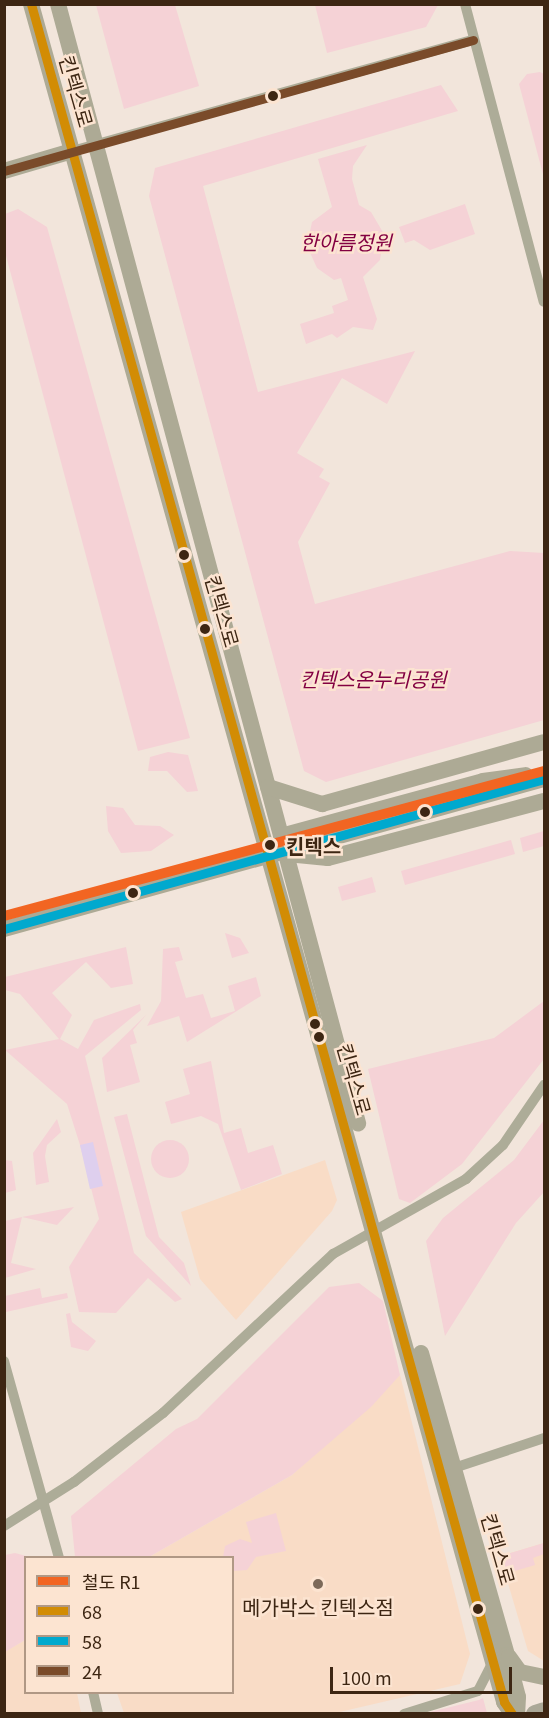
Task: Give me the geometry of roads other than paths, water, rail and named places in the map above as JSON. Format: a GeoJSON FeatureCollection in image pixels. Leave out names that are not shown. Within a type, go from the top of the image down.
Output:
{"type":"FeatureCollection","features":[{"type":"Feature","properties":{"kind":"main road","name":"킨텍스로"},"geometry":{"type":"LineString","coordinates":[[31,4],[278,856],[500,1658],[518,1697],[517,1713]]}},
{"type":"Feature","properties":{"kind":"main road","name":"킨텍스로"},"geometry":{"type":"LineString","coordinates":[[58,4],[281,836],[278,856]]}},
{"type":"Feature","properties":{"kind":"main road"},"geometry":{"type":"LineString","coordinates":[[4,171],[72,151]]}},
{"type":"Feature","properties":{"kind":"main road"},"geometry":{"type":"LineString","coordinates":[[268,787],[322,804],[541,745]]}},
{"type":"Feature","properties":{"kind":"main road"},"geometry":{"type":"LineString","coordinates":[[281,836],[483,781],[544,774]]}},
{"type":"Feature","properties":{"kind":"main road"},"geometry":{"type":"LineString","coordinates":[[4,929],[278,856],[321,838],[544,779]]}},
{"type":"Feature","properties":{"kind":"main road"},"geometry":{"type":"LineString","coordinates":[[278,856],[328,858],[544,801]]}},
{"type":"Feature","properties":{"kind":"main road","name":"킨텍스로"},"geometry":{"type":"LineString","coordinates":[[380,1226],[454,1468],[512,1713]]}},
{"type":"Feature","properties":{"kind":"main road"},"geometry":{"type":"LineString","coordinates":[[500,1658],[520,1672],[544,1677]]}},
{"type":"Feature","properties":{"kind":"main road"},"geometry":{"type":"LineString","coordinates":[[535,1713],[544,1711]]}},
{"type":"Feature","properties":{"kind":"street"},"geometry":{"type":"LineString","coordinates":[[465,4],[544,302]]}},
{"type":"Feature","properties":{"kind":"street"},"geometry":{"type":"LineString","coordinates":[[72,151],[473,40]]}},
{"type":"Feature","properties":{"kind":"street"},"geometry":{"type":"LineString","coordinates":[[4,1526],[45,1502],[163,1413],[321,1264],[380,1226],[438,1199],[489,1159],[544,1085]]}},
{"type":"Feature","properties":{"kind":"street"},"geometry":{"type":"LineString","coordinates":[[4,1361],[59,1556]]}},
{"type":"Feature","properties":{"kind":"street"},"geometry":{"type":"LineString","coordinates":[[454,1468],[544,1438]]}},
{"type":"Feature","properties":{"kind":"street"},"geometry":{"type":"LineString","coordinates":[[404,1713],[478,1690],[500,1658]]}},
{"type":"Feature","properties":{"kind":"street"},"geometry":{"type":"LineString","coordinates":[[93,1694],[98,1713]]}},
{"type":"Feature","properties":{"kind":"rail line","name":"R1"},"geometry":{"type":"LineString","coordinates":[[4,916],[544,771]]}},
{"type":"Feature","properties":{"kind":"place","name":"킨텍스"},"geometry":{"type":"Point","coordinates":[270,845]}},
{"type":"Feature","properties":{"kind":"place","name":"메가박스 킨텍스점"},"geometry":{"type":"Point","coordinates":[318,1584]}},
{"type":"Feature","properties":{"kind":"park label","name":"한아름정원"},"geometry":{"type":"Point","coordinates":[346,241]}},
{"type":"Feature","properties":{"kind":"park label","name":"킨텍스온누리공원"},"geometry":{"type":"Point","coordinates":[373,678]}}]}
